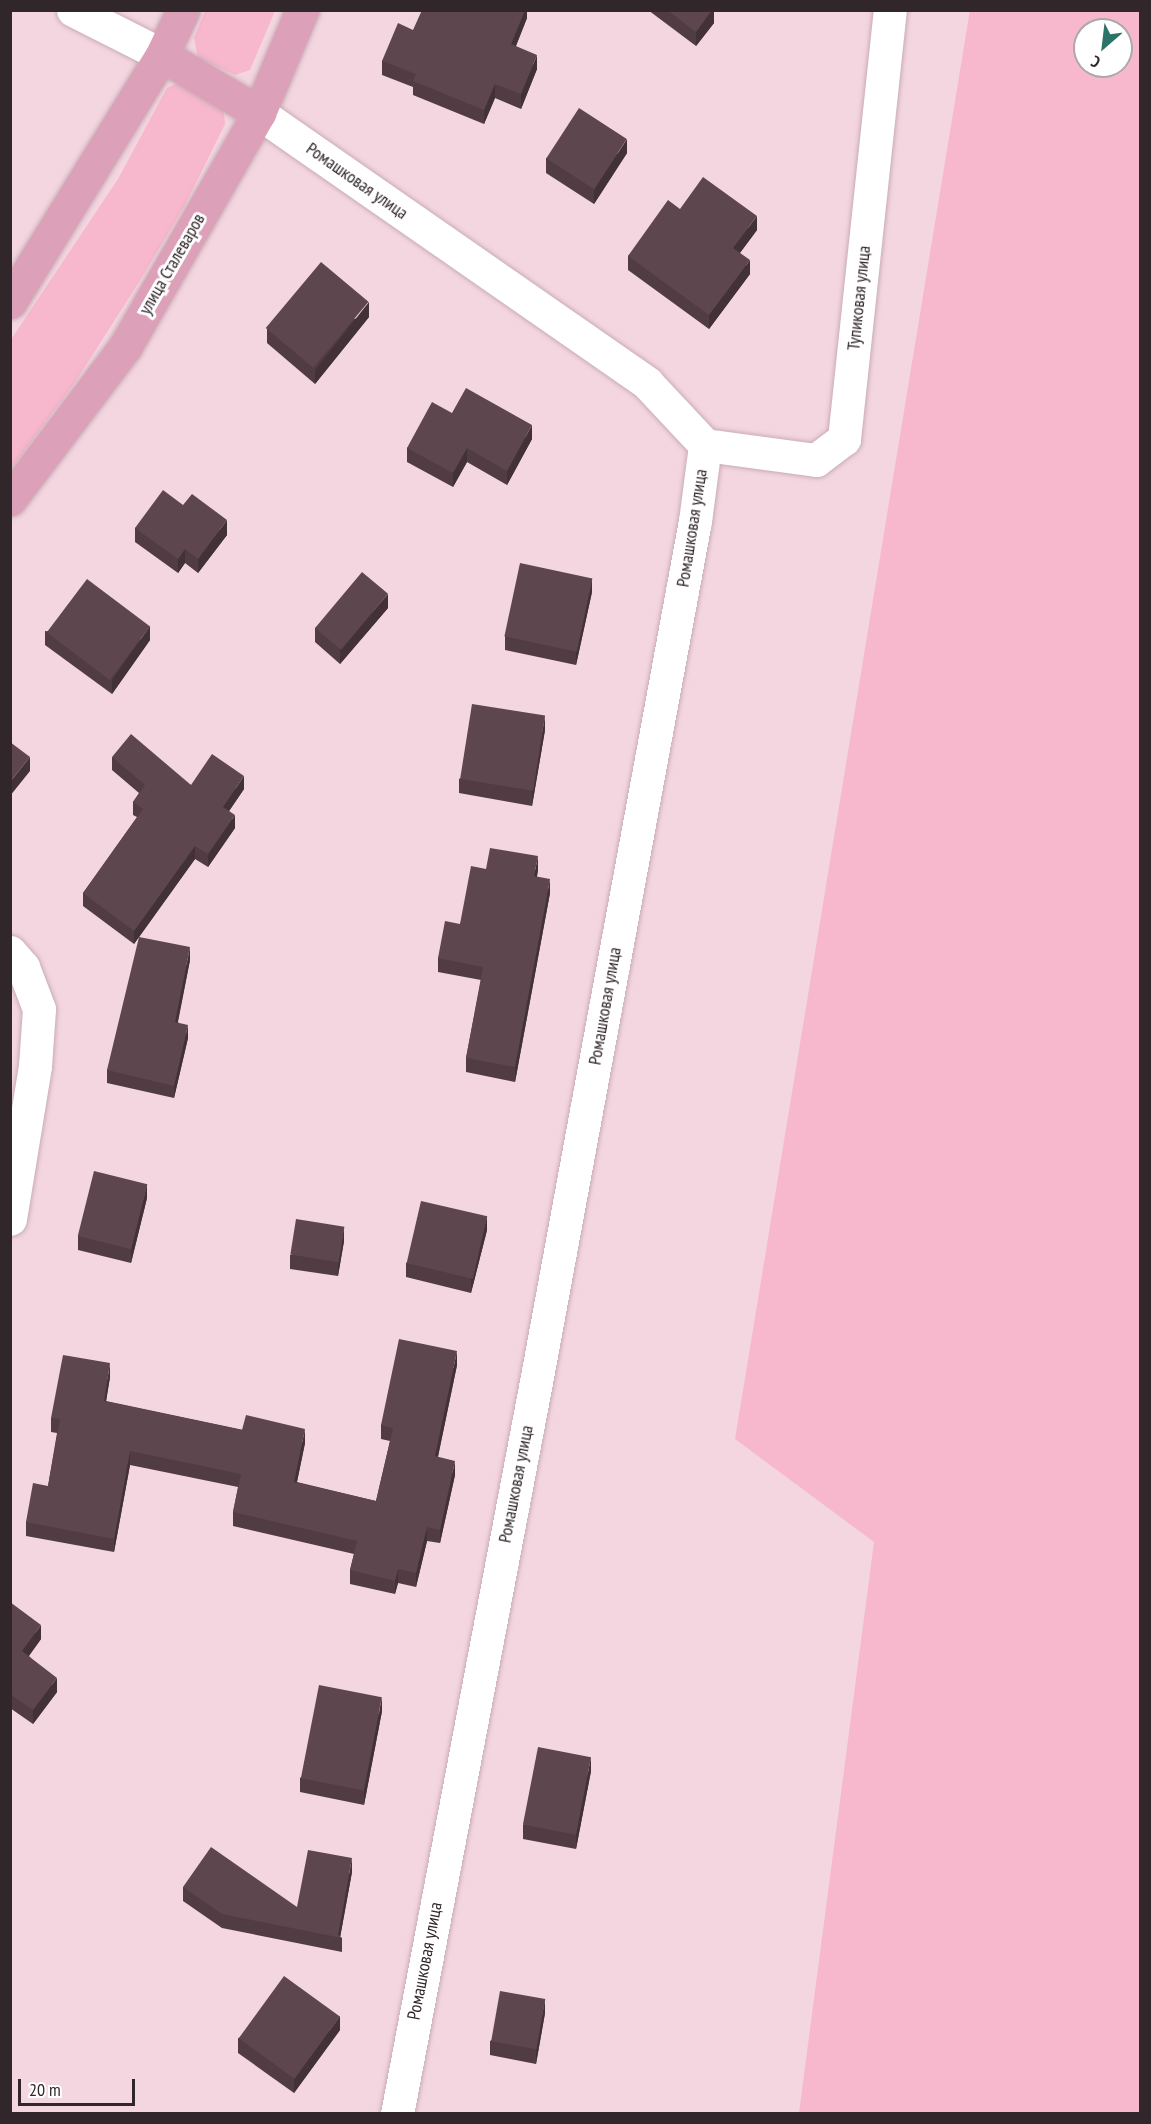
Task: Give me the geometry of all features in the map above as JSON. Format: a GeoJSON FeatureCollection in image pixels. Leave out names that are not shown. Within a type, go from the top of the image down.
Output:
{"type":"FeatureCollection","features":[{"type":"Feature","properties":{"kind":"main road"},"geometry":{"type":"LineString","coordinates":[[10,302],[162,55],[183,10]]}},
{"type":"Feature","properties":{"kind":"main road","name":"улица Сталеваров"},"geometry":{"type":"LineString","coordinates":[[10,499],[125,347],[259,113],[302,10]]}},
{"type":"Feature","properties":{"kind":"main road"},"geometry":{"type":"LineString","coordinates":[[162,55],[259,113]]}},
{"type":"Feature","properties":{"kind":"street"},"geometry":{"type":"LineString","coordinates":[[73,10],[162,55]]}},
{"type":"Feature","properties":{"kind":"street","name":"Тупиковая улица"},"geometry":{"type":"LineString","coordinates":[[705,445],[816,460],[844,439],[890,10]]}},
{"type":"Feature","properties":{"kind":"street","name":"Ромашковая улица"},"geometry":{"type":"LineString","coordinates":[[259,113],[647,383],[705,445],[695,521],[397,2114]]}},
{"type":"Feature","properties":{"kind":"street"},"geometry":{"type":"LineString","coordinates":[[10,952],[23,967],[39,1009],[35,1066],[10,1219]]}},
{"type":"Feature","properties":{"kind":"shaded area"},"geometry":{"type":"Polygon","coordinates":[[[970,10],[1140,11],[1140,2113],[799,2113],[874,1542],[735,1439],[970,10]]]}},
{"type":"Feature","properties":{"kind":"shaded area"},"geometry":{"type":"Polygon","coordinates":[[[205,11],[275,11],[250,70],[235,75],[198,58],[194,38],[205,11]]]}},
{"type":"Feature","properties":{"kind":"shaded area"},"geometry":{"type":"Polygon","coordinates":[[[186,79],[223,103],[225,124],[185,205],[144,274],[74,384],[11,469],[10,341],[118,179],[167,88],[186,79]]]}},
{"type":"Feature","properties":{"kind":"building"},"geometry":{"type":"Polygon","coordinates":[[[422,10],[525,10],[511,44],[537,55],[521,94],[495,84],[484,110],[413,81],[416,74],[382,61],[398,23],[413,30],[422,10]]]}},
{"type":"Feature","properties":{"kind":"building"},"geometry":{"type":"Polygon","coordinates":[[[667,10],[712,10],[696,32],[667,10]]]}},
{"type":"Feature","properties":{"kind":"building"},"geometry":{"type":"Polygon","coordinates":[[[579,108],[627,139],[594,189],[546,158],[579,108]]]}},
{"type":"Feature","properties":{"kind":"building"},"geometry":{"type":"Polygon","coordinates":[[[703,177],[757,216],[733,248],[750,260],[709,315],[628,256],[668,200],[680,209],[703,177]]]}},
{"type":"Feature","properties":{"kind":"building"},"geometry":{"type":"Polygon","coordinates":[[[321,262],[368,302],[313,368],[266,328],[321,262]]]}},
{"type":"Feature","properties":{"kind":"building"},"geometry":{"type":"Polygon","coordinates":[[[466,388],[532,425],[507,471],[467,448],[453,473],[407,448],[432,402],[452,413],[466,388]]]}},
{"type":"Feature","properties":{"kind":"building"},"geometry":{"type":"Polygon","coordinates":[[[163,490],[183,505],[192,494],[227,520],[198,559],[185,549],[178,559],[135,528],[163,490]]]}},
{"type":"Feature","properties":{"kind":"building"},"geometry":{"type":"Polygon","coordinates":[[[520,563],[592,578],[577,652],[504,636],[520,563]]]}},
{"type":"Feature","properties":{"kind":"building"},"geometry":{"type":"Polygon","coordinates":[[[362,572],[388,594],[341,650],[315,628],[362,572]]]}},
{"type":"Feature","properties":{"kind":"building"},"geometry":{"type":"Polygon","coordinates":[[[87,579],[150,627],[110,680],[47,633],[87,579]]]}},
{"type":"Feature","properties":{"kind":"building"},"geometry":{"type":"Polygon","coordinates":[[[472,704],[545,716],[533,791],[460,779],[472,704]]]}},
{"type":"Feature","properties":{"kind":"building"},"geometry":{"type":"Polygon","coordinates":[[[131,734],[191,785],[212,754],[244,776],[223,807],[235,815],[208,854],[195,846],[134,931],[83,893],[143,809],[133,802],[145,785],[112,757],[131,734]]]}},
{"type":"Feature","properties":{"kind":"building"},"geometry":{"type":"Polygon","coordinates":[[[10,742],[30,757],[10,782],[10,742]]]}},
{"type":"Feature","properties":{"kind":"building"},"geometry":{"type":"Polygon","coordinates":[[[490,848],[538,856],[534,876],[550,879],[515,1067],[466,1058],[483,967],[438,958],[445,921],[460,924],[471,866],[486,869],[490,848]]]}},
{"type":"Feature","properties":{"kind":"building"},"geometry":{"type":"Polygon","coordinates":[[[139,937],[190,947],[175,1022],[188,1025],[174,1086],[107,1070],[139,937]]]}},
{"type":"Feature","properties":{"kind":"building"},"geometry":{"type":"Polygon","coordinates":[[[94,1171],[147,1184],[131,1249],[78,1236],[94,1171]]]}},
{"type":"Feature","properties":{"kind":"building"},"geometry":{"type":"Polygon","coordinates":[[[421,1201],[487,1216],[473,1279],[407,1263],[421,1201]]]}},
{"type":"Feature","properties":{"kind":"building"},"geometry":{"type":"Polygon","coordinates":[[[296,1219],[344,1227],[339,1262],[290,1255],[296,1219]]]}},
{"type":"Feature","properties":{"kind":"building"},"geometry":{"type":"Polygon","coordinates":[[[399,1339],[457,1351],[435,1456],[455,1461],[440,1530],[427,1527],[416,1573],[398,1569],[395,1581],[350,1570],[357,1541],[233,1512],[241,1474],[130,1451],[114,1539],[26,1522],[33,1483],[48,1486],[60,1419],[51,1418],[63,1355],[110,1363],[104,1401],[242,1430],[246,1415],[305,1429],[294,1482],[376,1501],[393,1428],[381,1425],[399,1339]]]}},
{"type":"Feature","properties":{"kind":"building"},"geometry":{"type":"Polygon","coordinates":[[[10,1602],[41,1625],[22,1651],[57,1678],[33,1710],[10,1694],[10,1602]]]}},
{"type":"Feature","properties":{"kind":"building"},"geometry":{"type":"Polygon","coordinates":[[[319,1685],[382,1697],[364,1790],[301,1778],[319,1685]]]}},
{"type":"Feature","properties":{"kind":"building"},"geometry":{"type":"Polygon","coordinates":[[[538,1747],[591,1757],[576,1835],[523,1825],[538,1747]]]}},
{"type":"Feature","properties":{"kind":"building"},"geometry":{"type":"Polygon","coordinates":[[[211,1847],[297,1907],[308,1850],[352,1858],[338,1935],[342,1938],[222,1914],[183,1887],[211,1847]]]}},
{"type":"Feature","properties":{"kind":"building"},"geometry":{"type":"Polygon","coordinates":[[[284,1976],[340,2017],[295,2079],[239,2038],[284,1976]]]}},
{"type":"Feature","properties":{"kind":"building"},"geometry":{"type":"Polygon","coordinates":[[[500,1991],[545,1999],[536,2049],[491,2041],[500,1991]]]}}]}
